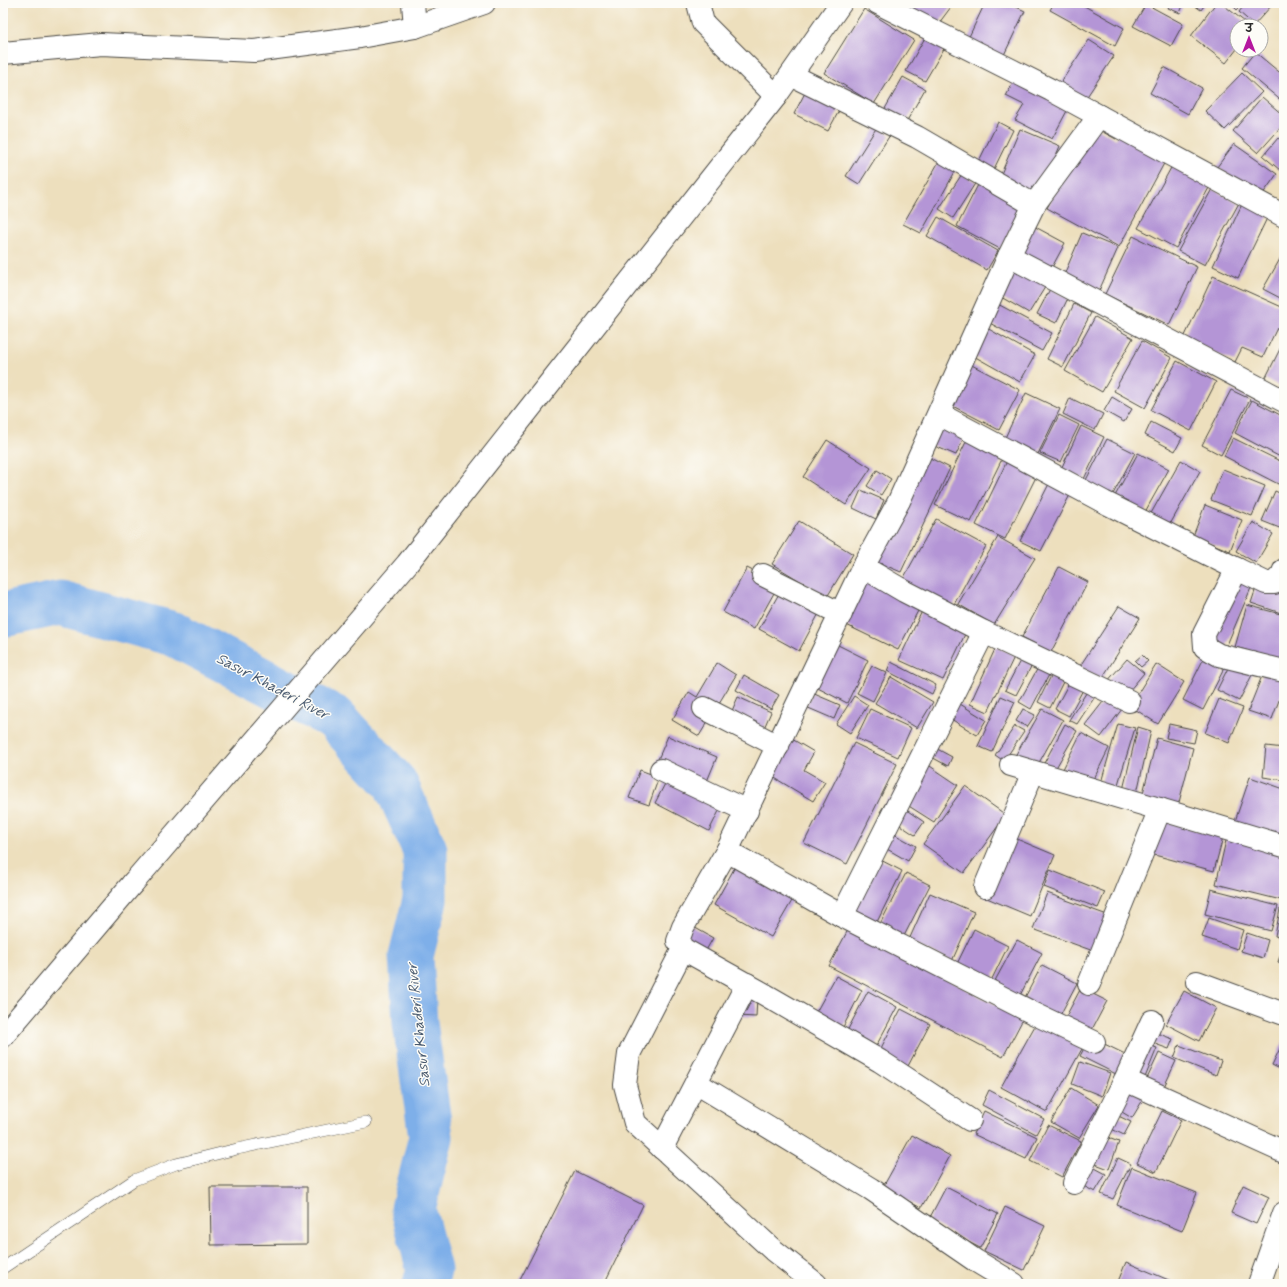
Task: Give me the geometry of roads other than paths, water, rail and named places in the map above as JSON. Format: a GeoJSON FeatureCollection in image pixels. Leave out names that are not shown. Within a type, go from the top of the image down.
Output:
{"type":"FeatureCollection","features":[{"type":"Feature","properties":{"kind":"street"},"geometry":{"type":"LineString","coordinates":[[413,3],[415,27]]}},
{"type":"Feature","properties":{"kind":"street"},"geometry":{"type":"LineString","coordinates":[[3,53],[101,44],[254,51],[360,37],[415,27],[484,3]]}},
{"type":"Feature","properties":{"kind":"street"},"geometry":{"type":"LineString","coordinates":[[698,3],[703,23],[776,96]]}},
{"type":"Feature","properties":{"kind":"street"},"geometry":{"type":"LineString","coordinates":[[3,1036],[407,564],[776,96],[841,3]]}},
{"type":"Feature","properties":{"kind":"street"},"geometry":{"type":"LineString","coordinates":[[878,3],[1051,90],[1284,216]]}},
{"type":"Feature","properties":{"kind":"street"},"geometry":{"type":"LineString","coordinates":[[791,75],[916,137],[1034,205]]}},
{"type":"Feature","properties":{"kind":"street"},"geometry":{"type":"LineString","coordinates":[[970,1120],[880,1061],[747,984],[683,950],[678,941],[683,927],[727,851],[863,568],[899,501],[1009,256],[1034,205],[1099,116]]}},
{"type":"Feature","properties":{"kind":"street"},"geometry":{"type":"LineString","coordinates":[[1009,256],[1284,401]]}},
{"type":"Feature","properties":{"kind":"street"},"geometry":{"type":"LineString","coordinates":[[939,414],[1104,502],[1266,583],[1274,583],[1282,575],[1284,570]]}},
{"type":"Feature","properties":{"kind":"street"},"geometry":{"type":"LineString","coordinates":[[863,568],[904,592],[1129,701]]}},
{"type":"Feature","properties":{"kind":"street"},"geometry":{"type":"LineString","coordinates":[[1237,569],[1204,634],[1205,646],[1219,655],[1284,671]]}},
{"type":"Feature","properties":{"kind":"street"},"geometry":{"type":"LineString","coordinates":[[763,575],[841,614]]}},
{"type":"Feature","properties":{"kind":"street"},"geometry":{"type":"LineString","coordinates":[[842,916],[984,632]]}},
{"type":"Feature","properties":{"kind":"street"},"geometry":{"type":"LineString","coordinates":[[704,708],[778,746]]}},
{"type":"Feature","properties":{"kind":"street"},"geometry":{"type":"LineString","coordinates":[[1011,765],[1284,846]]}},
{"type":"Feature","properties":{"kind":"street"},"geometry":{"type":"LineString","coordinates":[[661,770],[747,811]]}},
{"type":"Feature","properties":{"kind":"street"},"geometry":{"type":"LineString","coordinates":[[985,887],[1033,772]]}},
{"type":"Feature","properties":{"kind":"street"},"geometry":{"type":"LineString","coordinates":[[1089,984],[1160,809]]}},
{"type":"Feature","properties":{"kind":"street"},"geometry":{"type":"LineString","coordinates":[[727,851],[842,916],[1034,1014],[1094,1042]]}},
{"type":"Feature","properties":{"kind":"street"},"geometry":{"type":"LineString","coordinates":[[683,950],[629,1054],[624,1085],[635,1123],[773,1250],[816,1284]]}},
{"type":"Feature","properties":{"kind":"street"},"geometry":{"type":"LineString","coordinates":[[1197,982],[1284,1014]]}},
{"type":"Feature","properties":{"kind":"street"},"geometry":{"type":"LineString","coordinates":[[662,1148],[747,984]]}},
{"type":"Feature","properties":{"kind":"street"},"geometry":{"type":"LineString","coordinates":[[1074,1183],[1125,1080],[1152,1021]]}},
{"type":"Feature","properties":{"kind":"street"},"geometry":{"type":"LineString","coordinates":[[1125,1080],[1284,1152]]}},
{"type":"Feature","properties":{"kind":"street"},"geometry":{"type":"LineString","coordinates":[[696,1083],[871,1190],[976,1261],[1014,1284]]}},
{"type":"Feature","properties":{"kind":"street"},"geometry":{"type":"LineString","coordinates":[[1259,1284],[1284,1213]]}},
{"type":"Feature","properties":{"kind":"lane"},"geometry":{"type":"LineString","coordinates":[[3,1268],[134,1180],[176,1164],[237,1149],[366,1122]]}},
{"type":"Feature","properties":{"kind":"waterway","name":"Sasur Khaderi River"},"geometry":{"type":"LineString","coordinates":[[3,615],[60,603],[174,634],[335,718],[395,783],[425,850],[425,900],[411,956],[415,1023],[431,1137],[413,1209],[429,1270],[425,1284]]}}]}
